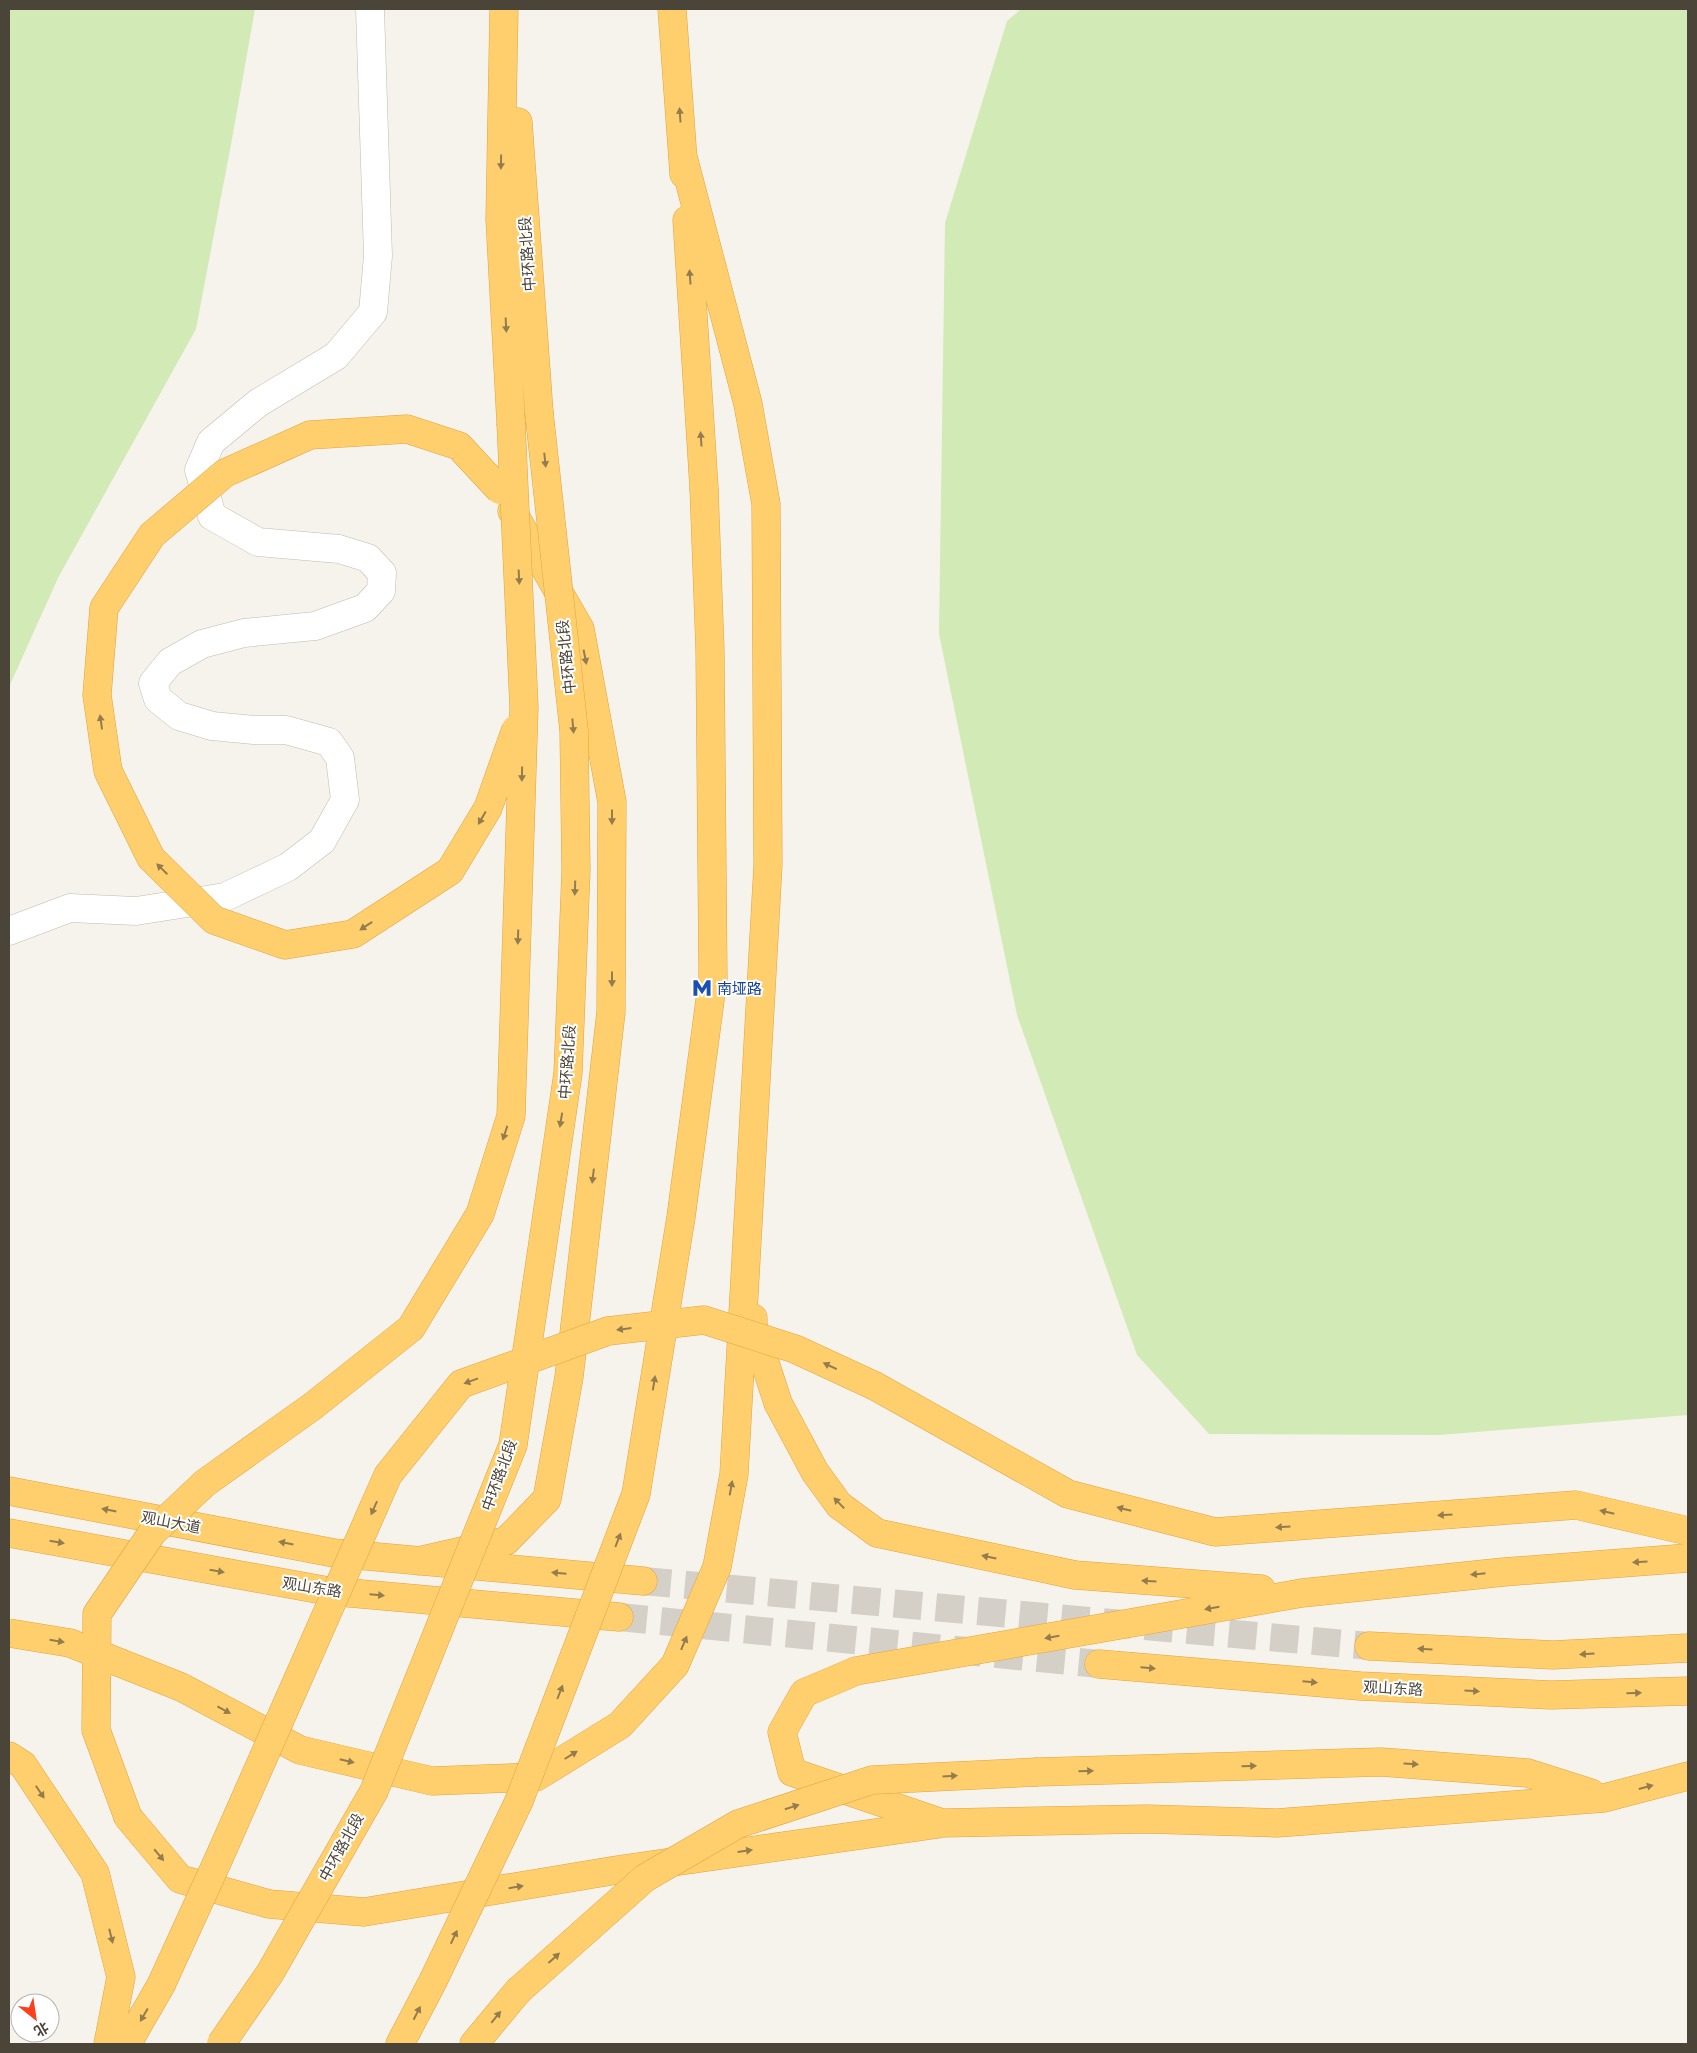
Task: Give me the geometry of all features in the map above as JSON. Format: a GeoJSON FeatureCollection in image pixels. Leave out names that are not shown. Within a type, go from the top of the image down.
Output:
{"type":"FeatureCollection","features":[{"type":"Feature","properties":{"kind":"highway"},"geometry":{"type":"LineString","coordinates":[[504,9],[500,219],[524,707],[511,1116],[480,1214],[411,1328],[313,1406],[205,1483],[152,1533],[97,1614],[96,1730],[128,1817],[180,1880],[269,1904],[364,1912],[617,1870],[942,1823],[1147,1819],[1276,1823],[1604,1798],[1688,1776]]}},
{"type":"Feature","properties":{"kind":"highway","name":"中环路北段"},"geometry":{"type":"LineString","coordinates":[[221,2044],[270,1973],[374,1791],[512,1445],[568,1073],[575,880],[574,730],[539,412],[509,9]]}},
{"type":"Feature","properties":{"kind":"highway"},"geometry":{"type":"LineString","coordinates":[[400,2044],[433,1982],[519,1801],[636,1494],[681,1217],[714,978],[710,650],[704,488],[672,9]]}},
{"type":"Feature","properties":{"kind":"highway"},"geometry":{"type":"LineString","coordinates":[[9,1634],[70,1643],[181,1687],[300,1750],[432,1781],[536,1777],[620,1725],[675,1665],[717,1567],[734,1474],[768,865],[766,504],[748,404],[683,157]]}},
{"type":"Feature","properties":{"kind":"highway"},"geometry":{"type":"LineString","coordinates":[[418,1561],[506,1542],[547,1499],[569,1378],[612,1012],[612,802],[580,629],[500,490],[459,446],[407,429],[310,436],[225,473],[152,535],[104,608],[97,694],[108,772],[151,858],[214,920],[285,945],[353,934],[450,872],[488,808],[524,707]]}},
{"type":"Feature","properties":{"kind":"highway"},"geometry":{"type":"LineString","coordinates":[[748,1239],[753,1326],[778,1403],[815,1472],[839,1505],[878,1533],[1075,1575],[1302,1593]]}},
{"type":"Feature","properties":{"kind":"highway"},"geometry":{"type":"LineString","coordinates":[[127,2044],[161,1985],[388,1476],[461,1384],[608,1331],[704,1320],[795,1349],[875,1386],[1068,1494],[1215,1532],[1576,1505],[1688,1531]]}},
{"type":"Feature","properties":{"kind":"highway","name":"观山大道"},"geometry":{"type":"LineString","coordinates":[[9,1491],[334,1553],[418,1561]]}},
{"type":"Feature","properties":{"kind":"highway","name":"观山东路"},"geometry":{"type":"LineString","coordinates":[[9,1533],[328,1591],[619,1617]]}},
{"type":"Feature","properties":{"kind":"highway"},"geometry":{"type":"LineString","coordinates":[[942,1823],[792,1772],[782,1732],[804,1693],[856,1671],[1302,1593],[1504,1572],[1688,1558]]}},
{"type":"Feature","properties":{"kind":"highway"},"geometry":{"type":"LineString","coordinates":[[418,1561],[643,1581]]}},
{"type":"Feature","properties":{"kind":"highway"},"geometry":{"type":"LineString","coordinates":[[1369,1646],[1553,1655],[1688,1648]]}},
{"type":"Feature","properties":{"kind":"highway","name":"观山东路"},"geometry":{"type":"LineString","coordinates":[[1099,1664],[1360,1686],[1532,1694],[1688,1691]]}},
{"type":"Feature","properties":{"kind":"highway"},"geometry":{"type":"LineString","coordinates":[[9,1756],[22,1765],[95,1873],[121,1977],[108,2044]]}},
{"type":"Feature","properties":{"kind":"highway"},"geometry":{"type":"LineString","coordinates":[[474,2044],[518,1990],[645,1878],[738,1824],[872,1780],[1037,1772],[1381,1762],[1528,1773],[1604,1798]]}},
{"type":"Feature","properties":{"kind":"street"},"geometry":{"type":"LineString","coordinates":[[9,931],[70,908],[136,911],[225,897],[288,867],[322,841],[344,800],[340,758],[329,742],[286,730],[254,730],[212,726],[178,716],[158,699],[153,683],[170,662],[202,644],[244,633],[315,626],[365,608],[381,592],[382,573],[368,558],[339,549],[258,542],[212,516],[199,470],[211,442],[258,403],[336,356],[372,312],[378,256],[370,9]]}},
{"type":"Feature","properties":{"kind":"green space"},"geometry":{"type":"Polygon","coordinates":[[[9,9],[255,9],[196,329],[58,578],[9,687],[9,9]]]}},
{"type":"Feature","properties":{"kind":"green space"},"geometry":{"type":"Polygon","coordinates":[[[1021,9],[1688,9],[1688,1415],[1439,1435],[1209,1434],[1137,1355],[1017,1015],[939,634],[945,223],[1007,21],[1021,9]]]}},
{"type":"Feature","properties":{"kind":"tunnel"},"geometry":{"type":"LineString","coordinates":[[643,1581],[1369,1646]]}},
{"type":"Feature","properties":{"kind":"tunnel"},"geometry":{"type":"LineString","coordinates":[[619,1617],[1099,1664]]}},
{"type":"Feature","properties":{"kind":"place","name":"南垭路"},"geometry":{"type":"Point","coordinates":[702,988]}}]}
